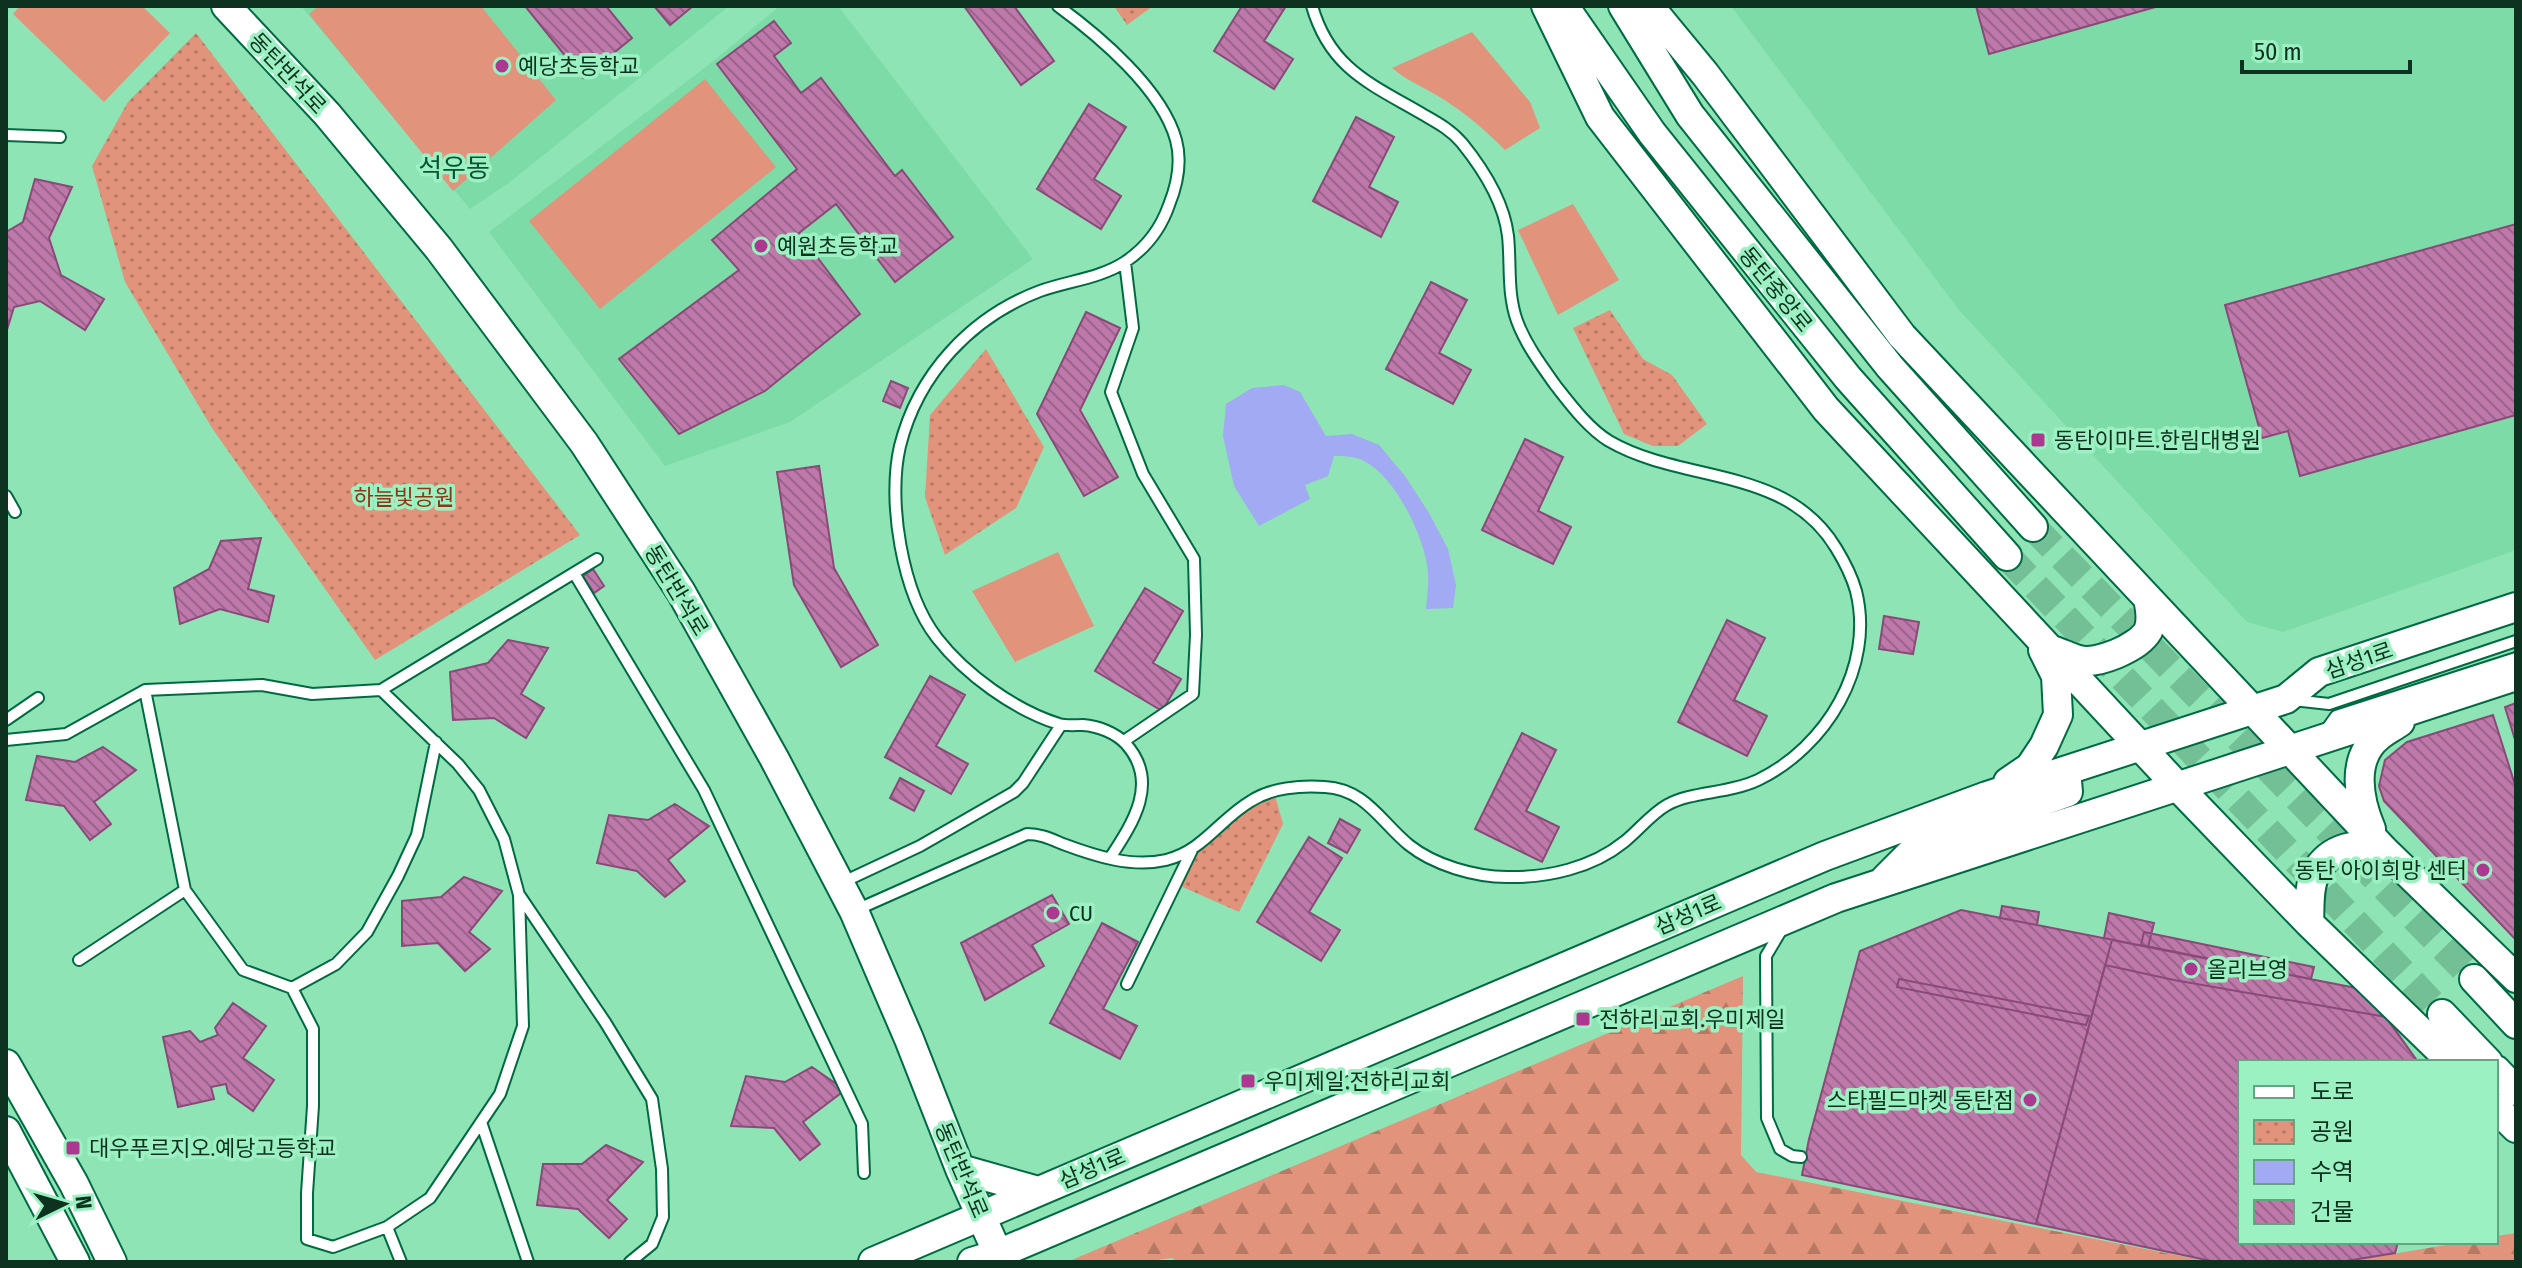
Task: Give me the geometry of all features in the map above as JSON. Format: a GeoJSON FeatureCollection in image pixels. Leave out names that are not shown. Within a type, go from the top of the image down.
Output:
{"type":"FeatureCollection","features":[{"type":"Feature","properties":{"kind":"street","name":"동탄반석로"},"geometry":{"type":"LineString","coordinates":[[226,6],[327,114],[429,237],[584,443],[681,592],[774,758],[854,911],[960,1169],[982,1215],[991,1259]]}},
{"type":"Feature","properties":{"kind":"street"},"geometry":{"type":"LineString","coordinates":[[1546,6],[1600,117],[1826,409],[2179,788],[2309,923],[2450,1060]]}},
{"type":"Feature","properties":{"kind":"street","name":"동탄중앙로"},"geometry":{"type":"LineString","coordinates":[[1564,6],[1652,133],[1848,378],[2007,556]]}},
{"type":"Feature","properties":{"kind":"street"},"geometry":{"type":"LineString","coordinates":[[1623,6],[1690,115],[1890,367],[2033,527]]}},
{"type":"Feature","properties":{"kind":"street"},"geometry":{"type":"LineString","coordinates":[[1649,6],[1705,74],[1902,336],[2384,850],[2516,978]]}},
{"type":"Feature","properties":{"kind":"street"},"geometry":{"type":"LineString","coordinates":[[2042,640],[2081,661],[2101,659],[2120,652],[2133,645],[2148,630],[2148,599]]}},
{"type":"Feature","properties":{"kind":"street","name":"삼성1로"},"geometry":{"type":"LineString","coordinates":[[873,1262],[1825,856],[1987,796],[2286,699],[2319,672],[2516,607]]}},
{"type":"Feature","properties":{"kind":"street"},"geometry":{"type":"LineString","coordinates":[[1987,796],[2030,767],[2058,715],[2056,676],[2042,640]]}},
{"type":"Feature","properties":{"kind":"street","name":"삼성1로"},"geometry":{"type":"LineString","coordinates":[[991,1259],[1789,918],[1882,882],[2291,752],[2429,704],[2514,664]]}},
{"type":"Feature","properties":{"kind":"street"},"geometry":{"type":"LineString","coordinates":[[2384,850],[2361,805],[2360,778],[2365,755],[2376,737],[2429,704]]}},
{"type":"Feature","properties":{"kind":"street"},"geometry":{"type":"LineString","coordinates":[[1882,882],[1918,846],[2068,792],[2067,781],[2053,775]]}},
{"type":"Feature","properties":{"kind":"street"},"geometry":{"type":"LineString","coordinates":[[2309,923],[2310,888],[2316,871],[2329,858],[2341,849],[2358,846],[2384,850]]}},
{"type":"Feature","properties":{"kind":"street"},"geometry":{"type":"LineString","coordinates":[[2474,979],[2516,1024]]}},
{"type":"Feature","properties":{"kind":"street"},"geometry":{"type":"LineString","coordinates":[[2442,1014],[2486,1060]]}},
{"type":"Feature","properties":{"kind":"street"},"geometry":{"type":"LineString","coordinates":[[6,1064],[74,1184],[112,1262]]}},
{"type":"Feature","properties":{"kind":"street"},"geometry":{"type":"LineString","coordinates":[[2498,1072],[2516,1091]]}},
{"type":"Feature","properties":{"kind":"street"},"geometry":{"type":"LineString","coordinates":[[2498,1110],[2516,1128]]}},
{"type":"Feature","properties":{"kind":"street"},"geometry":{"type":"LineString","coordinates":[[6,1131],[75,1262]]}},
{"type":"Feature","properties":{"kind":"street"},"geometry":{"type":"LineString","coordinates":[[960,1169],[1038,1191]]}},
{"type":"Feature","properties":{"kind":"lane"},"geometry":{"type":"LineString","coordinates":[[1058,6],[1109,45],[1155,100],[1176,140],[1179,162],[1176,189],[1167,212],[1148,241],[1125,262],[1109,271],[1024,298],[978,325],[953,346],[937,366],[911,415],[901,444],[893,491],[900,541],[914,593],[935,635],[952,655],[1011,701],[1061,725],[1086,725],[1106,731],[1124,741],[1136,757],[1144,780],[1141,802],[1133,822],[1110,858]]}},
{"type":"Feature","properties":{"kind":"lane"},"geometry":{"type":"LineString","coordinates":[[854,911],[1027,834],[1041,834],[1110,858],[1150,863],[1174,858],[1193,848],[1251,800],[1288,789],[1326,787],[1343,790],[1364,800],[1421,853],[1471,873],[1532,877],[1580,867],[1617,847],[1665,806],[1690,797],[1744,786],[1779,769],[1816,735],[1834,712],[1854,672],[1859,652],[1859,609],[1855,586],[1834,545],[1800,508],[1781,496],[1741,480],[1668,463],[1608,440],[1575,409],[1527,345],[1516,318],[1509,287],[1507,228],[1496,194],[1481,169],[1451,131],[1368,83],[1341,61],[1319,32],[1312,6]]}},
{"type":"Feature","properties":{"kind":"lane"},"geometry":{"type":"LineString","coordinates":[[6,135],[60,137]]}},
{"type":"Feature","properties":{"kind":"lane"},"geometry":{"type":"LineString","coordinates":[[1124,741],[1193,694],[1196,635],[1194,559],[1143,474],[1111,392],[1133,328],[1125,262]]}},
{"type":"Feature","properties":{"kind":"lane"},"geometry":{"type":"LineString","coordinates":[[6,496],[15,512]]}},
{"type":"Feature","properties":{"kind":"lane"},"geometry":{"type":"LineString","coordinates":[[6,740],[66,734],[145,690],[262,685],[312,694],[381,690],[597,559]]}},
{"type":"Feature","properties":{"kind":"lane"},"geometry":{"type":"LineString","coordinates":[[574,573],[704,790],[862,1124],[864,1173]]}},
{"type":"Feature","properties":{"kind":"lane"},"geometry":{"type":"LineString","coordinates":[[2286,699],[2329,704],[2516,641]]}},
{"type":"Feature","properties":{"kind":"lane"},"geometry":{"type":"LineString","coordinates":[[2318,742],[2336,716],[2514,664]]}},
{"type":"Feature","properties":{"kind":"lane"},"geometry":{"type":"LineString","coordinates":[[145,690],[185,890],[243,970],[292,988],[313,1029],[307,1239],[333,1247],[387,1227],[430,1198],[500,1094],[523,1026],[519,895],[504,839],[479,790],[436,742],[381,690]]}},
{"type":"Feature","properties":{"kind":"lane"},"geometry":{"type":"LineString","coordinates":[[6,720],[38,698]]}},
{"type":"Feature","properties":{"kind":"lane"},"geometry":{"type":"LineString","coordinates":[[839,883],[920,846],[1014,792],[1061,725]]}},
{"type":"Feature","properties":{"kind":"lane"},"geometry":{"type":"LineString","coordinates":[[292,988],[336,964],[367,932],[417,835],[436,742]]}},
{"type":"Feature","properties":{"kind":"lane"},"geometry":{"type":"LineString","coordinates":[[1127,984],[1193,848]]}},
{"type":"Feature","properties":{"kind":"lane"},"geometry":{"type":"LineString","coordinates":[[79,960],[185,890]]}},
{"type":"Feature","properties":{"kind":"lane"},"geometry":{"type":"LineString","coordinates":[[519,895],[605,1022],[652,1099],[662,1169],[663,1217],[652,1244],[630,1262]]}},
{"type":"Feature","properties":{"kind":"lane"},"geometry":{"type":"LineString","coordinates":[[1789,918],[1766,956],[1767,1118],[1780,1149],[1801,1157]]}},
{"type":"Feature","properties":{"kind":"lane"},"geometry":{"type":"LineString","coordinates":[[481,1122],[528,1262]]}},
{"type":"Feature","properties":{"kind":"lane"},"geometry":{"type":"LineString","coordinates":[[387,1227],[401,1262]]}},
{"type":"Feature","properties":{"kind":"shaded area","name":"예당초등학교"},"geometry":{"type":"Polygon","coordinates":[[[301,6],[729,6],[510,182],[470,209],[301,6]]]}},
{"type":"Feature","properties":{"kind":"shaded area","name":"예원초등학교"},"geometry":{"type":"Polygon","coordinates":[[[780,6],[838,6],[1033,259],[790,422],[665,466],[489,232],[707,66],[780,6]]]}},
{"type":"Feature","properties":{"kind":"shaded area"},"geometry":{"type":"Polygon","coordinates":[[[1731,6],[2516,6],[2516,550],[2283,632],[2247,622],[1959,310],[1731,6]]]}},
{"type":"Feature","properties":{"kind":"green space"},"geometry":{"type":"Polygon","coordinates":[[[20,6],[142,6],[170,33],[104,102],[13,14],[20,6]]]}},
{"type":"Feature","properties":{"kind":"green space"},"geometry":{"type":"Polygon","coordinates":[[[319,6],[481,6],[556,100],[453,191],[309,14],[319,6]]]}},
{"type":"Feature","properties":{"kind":"green space"},"geometry":{"type":"Polygon","coordinates":[[[1114,6],[1153,6],[1127,25],[1114,6]]]}},
{"type":"Feature","properties":{"kind":"green space"},"geometry":{"type":"Polygon","coordinates":[[[1472,32],[1530,102],[1540,128],[1505,150],[1462,112],[1392,68],[1472,32]]]}},
{"type":"Feature","properties":{"kind":"green space","name":"하늘빛공원"},"geometry":{"type":"Polygon","coordinates":[[[196,33],[580,535],[375,660],[212,428],[125,282],[92,166],[128,102],[196,33]]]}},
{"type":"Feature","properties":{"kind":"green space"},"geometry":{"type":"Polygon","coordinates":[[[705,79],[776,167],[600,309],[529,221],[705,79]]]}},
{"type":"Feature","properties":{"kind":"green space"},"geometry":{"type":"Polygon","coordinates":[[[1573,204],[1619,280],[1558,315],[1518,230],[1573,204]]]}},
{"type":"Feature","properties":{"kind":"green space"},"geometry":{"type":"Polygon","coordinates":[[[1610,310],[1643,359],[1672,375],[1707,424],[1678,446],[1653,446],[1624,434],[1573,328],[1610,310]]]}},
{"type":"Feature","properties":{"kind":"green space"},"geometry":{"type":"Polygon","coordinates":[[[986,349],[1044,447],[1016,508],[945,555],[925,497],[930,415],[986,349]]]}},
{"type":"Feature","properties":{"kind":"green space"},"geometry":{"type":"Polygon","coordinates":[[[1058,552],[1094,626],[1015,662],[972,591],[1058,552]]]}},
{"type":"Feature","properties":{"kind":"green space"},"geometry":{"type":"Polygon","coordinates":[[[1274,792],[1283,824],[1239,912],[1176,884],[1193,848],[1251,800],[1274,792]]]}},
{"type":"Feature","properties":{"kind":"green space"},"geometry":{"type":"Polygon","coordinates":[[[1743,976],[1741,1155],[1756,1172],[2211,1262],[1174,1262],[1173,1258],[1140,1262],[1067,1262],[1743,976]]]}},
{"type":"Feature","properties":{"kind":"green space"},"geometry":{"type":"Polygon","coordinates":[[[2516,1233],[2516,1262],[2345,1262],[2452,1244],[2498,1244],[2498,1236],[2516,1233]]]}},
{"type":"Feature","properties":{"kind":"water"},"geometry":{"type":"Polygon","coordinates":[[[1284,385],[1300,392],[1326,436],[1352,434],[1379,445],[1405,476],[1448,549],[1456,585],[1453,608],[1426,609],[1428,572],[1415,526],[1387,480],[1360,459],[1334,456],[1328,476],[1305,485],[1310,499],[1259,526],[1234,486],[1223,436],[1226,404],[1252,388],[1284,385]]]}},
{"type":"Feature","properties":{"kind":"building"},"geometry":{"type":"Polygon","coordinates":[[[525,6],[606,6],[632,38],[583,78],[525,6]]]}},
{"type":"Feature","properties":{"kind":"building"},"geometry":{"type":"Polygon","coordinates":[[[654,6],[693,6],[670,25],[654,6]]]}},
{"type":"Feature","properties":{"kind":"building"},"geometry":{"type":"Polygon","coordinates":[[[964,6],[1014,6],[1054,61],[1021,85],[964,6]]]}},
{"type":"Feature","properties":{"kind":"building"},"geometry":{"type":"Polygon","coordinates":[[[1242,6],[1286,6],[1264,41],[1293,59],[1274,89],[1214,51],[1242,6]]]}},
{"type":"Feature","properties":{"kind":"building"},"geometry":{"type":"Polygon","coordinates":[[[1976,6],[2159,6],[1989,54],[1976,6]]]}},
{"type":"Feature","properties":{"kind":"building"},"geometry":{"type":"Polygon","coordinates":[[[774,21],[791,43],[774,56],[801,93],[821,78],[895,176],[902,170],[953,237],[895,282],[836,204],[799,233],[860,314],[765,391],[679,434],[619,359],[739,270],[712,240],[797,169],[717,64],[774,21]]]}},
{"type":"Feature","properties":{"kind":"building"},"geometry":{"type":"Polygon","coordinates":[[[1089,104],[1126,127],[1094,179],[1121,196],[1101,229],[1037,189],[1089,104]]]}},
{"type":"Feature","properties":{"kind":"building"},"geometry":{"type":"Polygon","coordinates":[[[1356,117],[1394,137],[1369,187],[1398,202],[1381,237],[1313,201],[1356,117]]]}},
{"type":"Feature","properties":{"kind":"building"},"geometry":{"type":"Polygon","coordinates":[[[35,179],[72,187],[49,238],[61,275],[104,299],[85,330],[40,301],[14,307],[6,333],[6,232],[23,222],[35,179]]]}},
{"type":"Feature","properties":{"kind":"building"},"geometry":{"type":"Polygon","coordinates":[[[2516,224],[2516,415],[2300,476],[2288,431],[2262,438],[2225,305],[2516,224]]]}},
{"type":"Feature","properties":{"kind":"building"},"geometry":{"type":"Polygon","coordinates":[[[1431,282],[1467,300],[1439,353],[1471,370],[1453,404],[1386,369],[1431,282]]]}},
{"type":"Feature","properties":{"kind":"building"},"geometry":{"type":"Polygon","coordinates":[[[1086,312],[1120,328],[1080,410],[1118,477],[1084,496],[1037,414],[1086,312]]]}},
{"type":"Feature","properties":{"kind":"building"},"geometry":{"type":"Polygon","coordinates":[[[891,381],[908,388],[900,408],[883,401],[891,381]]]}},
{"type":"Feature","properties":{"kind":"building"},"geometry":{"type":"Polygon","coordinates":[[[1525,439],[1563,457],[1538,511],[1571,527],[1553,564],[1482,530],[1525,439]]]}},
{"type":"Feature","properties":{"kind":"building"},"geometry":{"type":"Polygon","coordinates":[[[819,466],[834,568],[878,645],[841,667],[794,585],[777,472],[819,466]]]}},
{"type":"Feature","properties":{"kind":"building"},"geometry":{"type":"Polygon","coordinates":[[[261,538],[248,589],[274,596],[268,622],[220,609],[180,624],[174,588],[209,569],[221,541],[261,538]]]}},
{"type":"Feature","properties":{"kind":"building"},"geometry":{"type":"Polygon","coordinates":[[[593,569],[604,586],[594,593],[583,576],[593,569]]]}},
{"type":"Feature","properties":{"kind":"building"},"geometry":{"type":"Polygon","coordinates":[[[1145,588],[1183,611],[1153,663],[1181,679],[1162,711],[1095,671],[1145,588]]]}},
{"type":"Feature","properties":{"kind":"building"},"geometry":{"type":"Polygon","coordinates":[[[1884,616],[1919,622],[1913,654],[1879,649],[1884,616]]]}},
{"type":"Feature","properties":{"kind":"building"},"geometry":{"type":"Polygon","coordinates":[[[1727,620],[1765,638],[1734,700],[1767,716],[1747,756],[1678,722],[1727,620]]]}},
{"type":"Feature","properties":{"kind":"building"},"geometry":{"type":"Polygon","coordinates":[[[508,640],[548,648],[521,694],[544,708],[526,738],[494,718],[453,720],[450,672],[488,663],[508,640]]]}},
{"type":"Feature","properties":{"kind":"building"},"geometry":{"type":"Polygon","coordinates":[[[930,676],[965,695],[936,746],[968,764],[951,794],[885,757],[930,676]]]}},
{"type":"Feature","properties":{"kind":"building"},"geometry":{"type":"Polygon","coordinates":[[[2516,703],[2516,743],[2505,707],[2516,703]]]}},
{"type":"Feature","properties":{"kind":"building","name":"동탄 아이희망 센터"},"geometry":{"type":"Polygon","coordinates":[[[2493,715],[2516,788],[2516,940],[2384,801],[2379,786],[2385,760],[2407,742],[2493,715]]]}},
{"type":"Feature","properties":{"kind":"building"},"geometry":{"type":"Polygon","coordinates":[[[1522,733],[1556,750],[1526,811],[1559,827],[1542,862],[1475,829],[1522,733]]]}},
{"type":"Feature","properties":{"kind":"building"},"geometry":{"type":"Polygon","coordinates":[[[103,747],[136,770],[94,802],[111,824],[90,840],[64,806],[26,800],[37,756],[75,762],[103,747]]]}},
{"type":"Feature","properties":{"kind":"building"},"geometry":{"type":"Polygon","coordinates":[[[900,778],[924,791],[914,811],[890,798],[900,778]]]}},
{"type":"Feature","properties":{"kind":"building"},"geometry":{"type":"Polygon","coordinates":[[[675,804],[709,826],[668,860],[685,881],[665,897],[637,871],[597,863],[609,815],[648,820],[675,804]]]}},
{"type":"Feature","properties":{"kind":"building"},"geometry":{"type":"Polygon","coordinates":[[[1340,819],[1360,830],[1347,853],[1328,843],[1340,819]]]}},
{"type":"Feature","properties":{"kind":"building"},"geometry":{"type":"Polygon","coordinates":[[[1309,837],[1342,858],[1309,912],[1340,930],[1321,961],[1257,922],[1309,837]]]}},
{"type":"Feature","properties":{"kind":"building"},"geometry":{"type":"Polygon","coordinates":[[[464,877],[502,891],[469,932],[490,949],[465,971],[438,943],[402,946],[402,901],[441,897],[464,877]]]}},
{"type":"Feature","properties":{"kind":"building"},"geometry":{"type":"Polygon","coordinates":[[[1052,895],[1069,924],[1032,945],[1044,966],[985,1000],[961,943],[1052,895]]]}},
{"type":"Feature","properties":{"kind":"building"},"geometry":{"type":"Polygon","coordinates":[[[2002,906],[2039,912],[2037,925],[2000,918],[2002,906]]]}},
{"type":"Feature","properties":{"kind":"building","name":"스타필드마켓 동탄점"},"geometry":{"type":"Polygon","coordinates":[[[1961,910],[2366,990],[2417,1060],[2238,1060],[2238,1244],[2397,1244],[2395,1253],[2340,1262],[2216,1262],[1802,1175],[1860,951],[1961,910]]]}},
{"type":"Feature","properties":{"kind":"building"},"geometry":{"type":"Polygon","coordinates":[[[2109,913],[2154,923],[2148,947],[2104,938],[2109,913]]]}},
{"type":"Feature","properties":{"kind":"building"},"geometry":{"type":"Polygon","coordinates":[[[1102,923],[1138,942],[1103,1009],[1137,1026],[1120,1059],[1050,1023],[1102,923]]]}},
{"type":"Feature","properties":{"kind":"building"},"geometry":{"type":"Polygon","coordinates":[[[2144,932],[2314,967],[2311,979],[2141,945],[2144,932]]]}},
{"type":"Feature","properties":{"kind":"building"},"geometry":{"type":"Polygon","coordinates":[[[2112,940],[2366,990],[2417,1060],[2238,1060],[2238,1244],[2397,1244],[2395,1253],[2340,1262],[2216,1262],[2036,1224],[2112,940]]]}},
{"type":"Feature","properties":{"kind":"building"},"geometry":{"type":"Polygon","coordinates":[[[2105,965],[2386,1017],[2417,1060],[2238,1060],[2238,1244],[2397,1244],[2395,1253],[2340,1262],[2216,1262],[2036,1224],[2105,965]]]}},
{"type":"Feature","properties":{"kind":"building"},"geometry":{"type":"Polygon","coordinates":[[[1899,979],[2089,1016],[2086,1025],[1897,987],[1899,979]]]}},
{"type":"Feature","properties":{"kind":"building"},"geometry":{"type":"Polygon","coordinates":[[[233,1003],[266,1026],[243,1058],[274,1080],[253,1111],[228,1093],[226,1084],[211,1087],[214,1099],[178,1107],[163,1037],[190,1031],[200,1042],[218,1035],[215,1028],[233,1003]]]}},
{"type":"Feature","properties":{"kind":"building"},"geometry":{"type":"Polygon","coordinates":[[[812,1067],[845,1090],[803,1122],[820,1144],[800,1160],[774,1128],[731,1126],[746,1076],[785,1082],[812,1067]]]}},
{"type":"Feature","properties":{"kind":"building"},"geometry":{"type":"Polygon","coordinates":[[[606,1145],[643,1162],[607,1200],[627,1219],[609,1238],[578,1209],[537,1205],[543,1164],[582,1164],[606,1145]]]}},
{"type":"Feature","properties":{"kind":"tunnel"},"geometry":{"type":"LineString","coordinates":[[2033,527],[2474,979]]}},
{"type":"Feature","properties":{"kind":"tunnel"},"geometry":{"type":"LineString","coordinates":[[2007,556],[2442,1014]]}},
{"type":"Feature","properties":{"kind":"place","name":"예당초등학교"},"geometry":{"type":"Point","coordinates":[502,66]}},
{"type":"Feature","properties":{"kind":"place","name":"예원초등학교"},"geometry":{"type":"Point","coordinates":[761,246]}},
{"type":"Feature","properties":{"kind":"place","name":"동탄이마트.한림대병원"},"geometry":{"type":"Point","coordinates":[2038,440]}},
{"type":"Feature","properties":{"kind":"place","name":"동탄 아이희망 센터"},"geometry":{"type":"Point","coordinates":[2483,870]}},
{"type":"Feature","properties":{"kind":"place","name":"CU"},"geometry":{"type":"Point","coordinates":[1053,913]}},
{"type":"Feature","properties":{"kind":"place","name":"올리브영"},"geometry":{"type":"Point","coordinates":[2191,969]}},
{"type":"Feature","properties":{"kind":"place","name":"전하리교회.우미제일"},"geometry":{"type":"Point","coordinates":[1583,1019]}},
{"type":"Feature","properties":{"kind":"place","name":"우미제일.전하리교회"},"geometry":{"type":"Point","coordinates":[1248,1081]}},
{"type":"Feature","properties":{"kind":"place","name":"스타필드마켓 동탄점"},"geometry":{"type":"Point","coordinates":[2030,1100]}},
{"type":"Feature","properties":{"kind":"place","name":"대우푸르지오.예당고등학교"},"geometry":{"type":"Point","coordinates":[73,1148]}},
{"type":"Feature","properties":{"kind":"district","name":"석우동"},"geometry":{"type":"Point","coordinates":[454,168]}}]}
